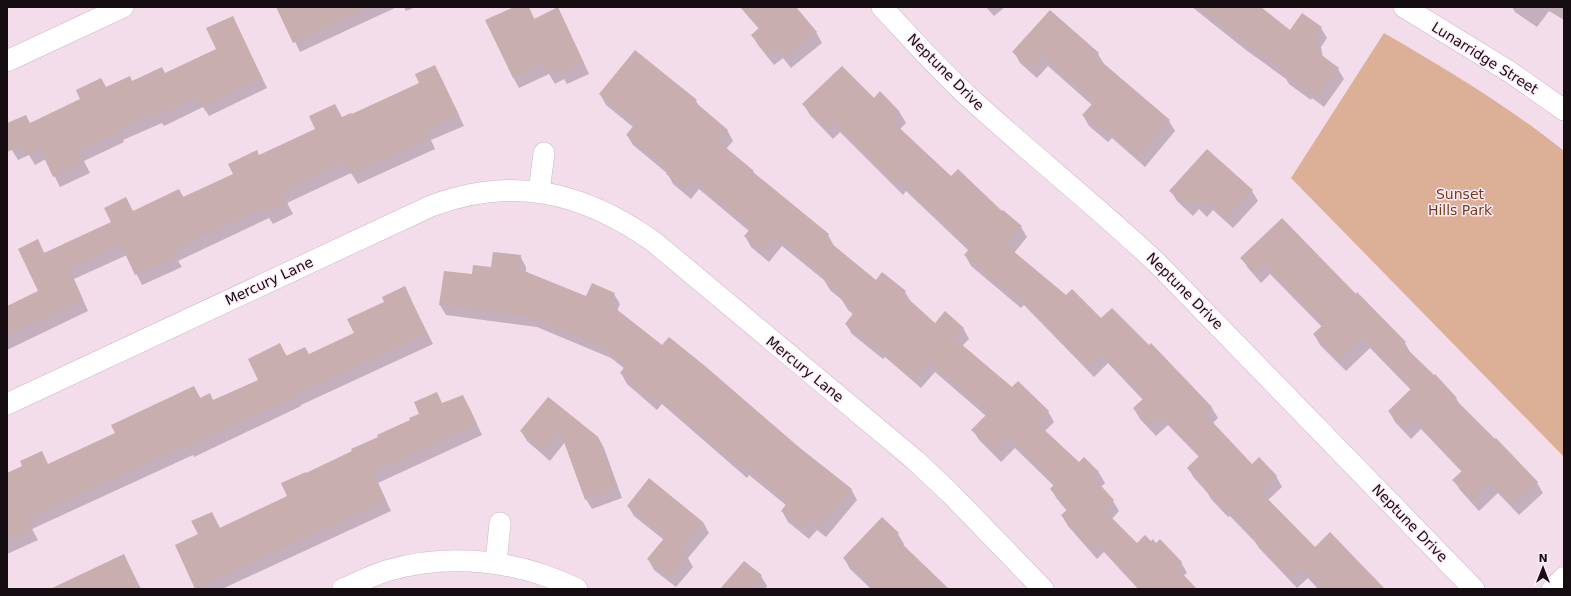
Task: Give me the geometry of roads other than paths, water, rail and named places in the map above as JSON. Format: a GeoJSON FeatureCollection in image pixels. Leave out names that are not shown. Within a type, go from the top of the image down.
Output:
{"type":"FeatureCollection","features":[{"type":"Feature","properties":{"kind":"street"},"geometry":{"type":"LineString","coordinates":[[7,62],[123,7]]}},
{"type":"Feature","properties":{"kind":"street","name":"Neptune Drive"},"geometry":{"type":"LineString","coordinates":[[882,7],[970,98],[1125,233],[1158,264],[1474,589]]}},
{"type":"Feature","properties":{"kind":"street","name":"Lunarridge Street"},"geometry":{"type":"LineString","coordinates":[[1404,7],[1504,68],[1564,110]]}},
{"type":"Feature","properties":{"kind":"street"},"geometry":{"type":"LineString","coordinates":[[539,192],[544,153]]}},
{"type":"Feature","properties":{"kind":"street","name":"Mercury Lane"},"geometry":{"type":"LineString","coordinates":[[7,404],[430,206],[451,198],[473,193],[502,190],[539,192],[561,196],[601,209],[621,219],[654,242],[915,460],[940,483],[1043,589]]}},
{"type":"Feature","properties":{"kind":"street"},"geometry":{"type":"LineString","coordinates":[[496,563],[500,523]]}},
{"type":"Feature","properties":{"kind":"street"},"geometry":{"type":"LineString","coordinates":[[343,589],[386,571],[437,561],[465,560],[496,563],[523,568],[577,589]]}},
{"type":"Feature","properties":{"kind":"street"},"geometry":{"type":"LineString","coordinates":[[1553,589],[1564,578]]}},
{"type":"Feature","properties":{"kind":"park label","name":"Sunset Hills Park"},"geometry":{"type":"Point","coordinates":[1460,202]}}]}
